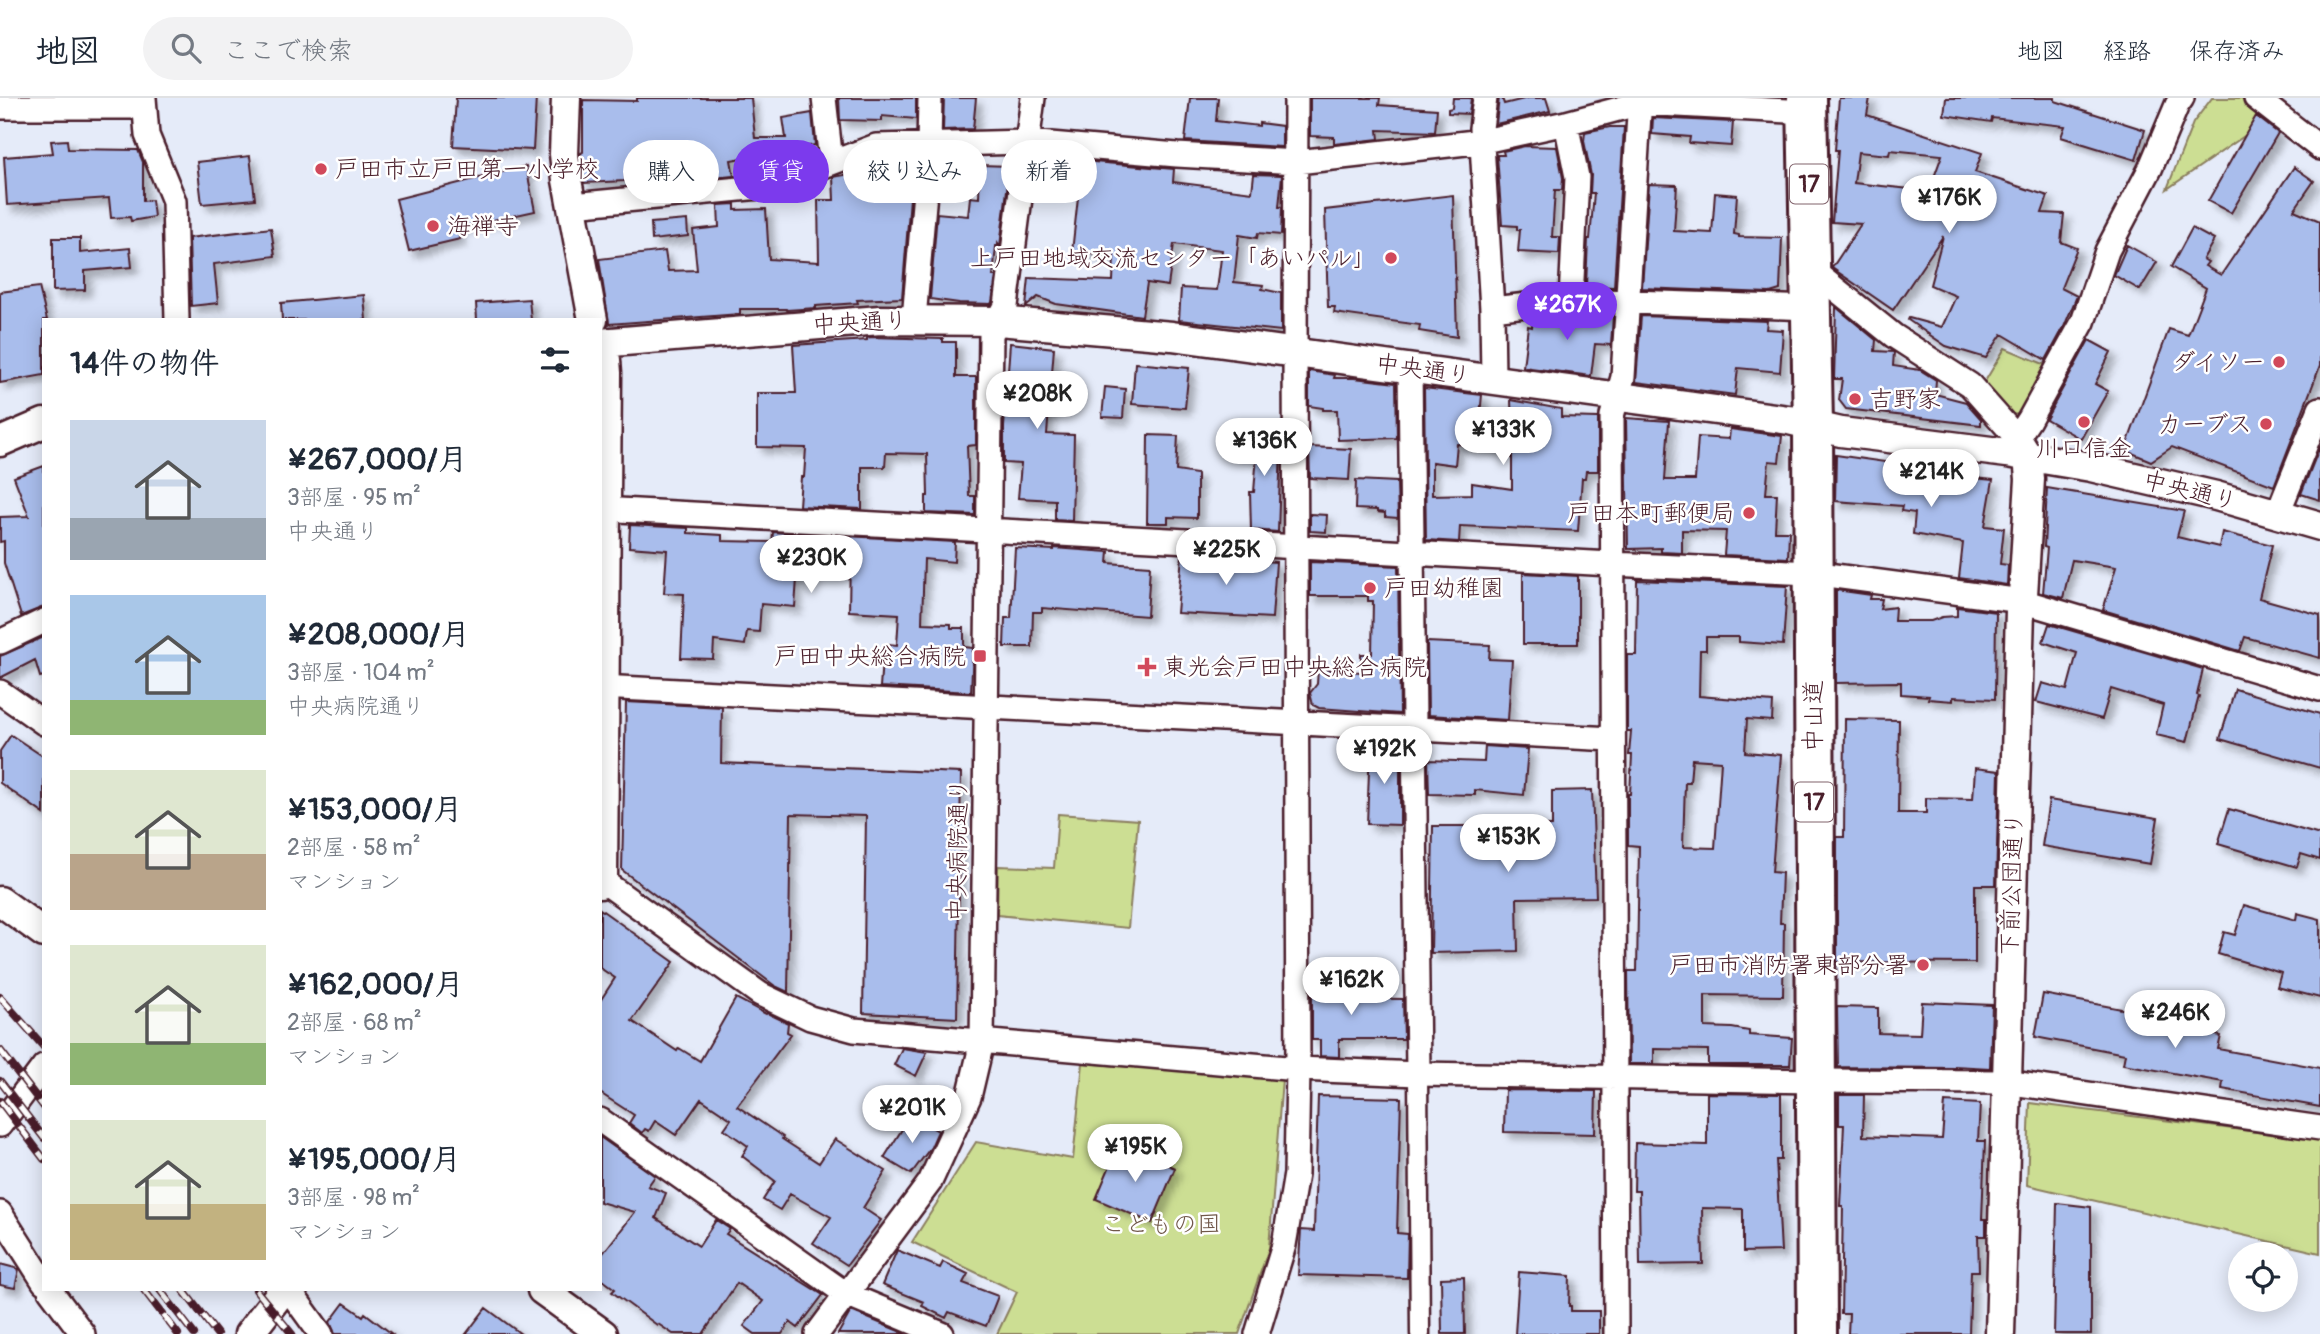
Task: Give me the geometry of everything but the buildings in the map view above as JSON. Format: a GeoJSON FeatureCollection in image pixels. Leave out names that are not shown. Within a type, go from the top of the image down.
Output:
{"type":"FeatureCollection","features":[{"type":"Feature","properties":{"kind":"highway","name":"中山道"},"geometry":{"type":"LineString","coordinates":[[1807,105],[1812,270],[1817,1334]]}},
{"type":"Feature","properties":{"kind":"street"},"geometry":{"type":"LineString","coordinates":[[566,98],[564,154],[593,318]]}},
{"type":"Feature","properties":{"kind":"street"},"geometry":{"type":"LineString","coordinates":[[824,98],[831,162]]}},
{"type":"Feature","properties":{"kind":"street"},"geometry":{"type":"LineString","coordinates":[[929,140],[930,98]]}},
{"type":"Feature","properties":{"kind":"street","name":"中央病院通り"},"geometry":{"type":"LineString","coordinates":[[1027,140],[1033,98]]}},
{"type":"Feature","properties":{"kind":"street"},"geometry":{"type":"LineString","coordinates":[[1257,1334],[1284,1245],[1296,1174],[1297,98]]}},
{"type":"Feature","properties":{"kind":"street"},"geometry":{"type":"LineString","coordinates":[[1485,98],[1481,128],[1484,141],[1493,379]]}},
{"type":"Feature","properties":{"kind":"street"},"geometry":{"type":"LineString","coordinates":[[1812,270],[1894,337],[1970,385],[2017,449],[2083,322],[2107,251],[2150,169],[2182,98]]}},
{"type":"Feature","properties":{"kind":"street"},"geometry":{"type":"LineString","coordinates":[[2256,98],[2320,148]]}},
{"type":"Feature","properties":{"kind":"street"},"geometry":{"type":"LineString","coordinates":[[1097,148],[1297,162],[1484,141],[1566,123],[1640,101],[1807,105]]}},
{"type":"Feature","properties":{"kind":"street"},"geometry":{"type":"LineString","coordinates":[[1616,1334],[1612,416],[1623,377],[1640,101]]}},
{"type":"Feature","properties":{"kind":"street"},"geometry":{"type":"LineString","coordinates":[[0,107],[144,103],[147,135],[174,201],[177,318]]}},
{"type":"Feature","properties":{"kind":"street"},"geometry":{"type":"LineString","coordinates":[[1566,123],[1577,177],[1571,300]]}},
{"type":"Feature","properties":{"kind":"street"},"geometry":{"type":"LineString","coordinates":[[573,205],[771,186],[843,158]]}},
{"type":"Feature","properties":{"kind":"street"},"geometry":{"type":"LineString","coordinates":[[914,319],[924,203]]}},
{"type":"Feature","properties":{"kind":"street","name":"中央病院通り"},"geometry":{"type":"LineString","coordinates":[[817,1334],[930,1182],[969,1097],[982,1042],[991,334],[1006,306],[1019,203]]}},
{"type":"Feature","properties":{"kind":"street"},"geometry":{"type":"LineString","coordinates":[[1492,309],[1571,300],[1812,308]]}},
{"type":"Feature","properties":{"kind":"street","name":"中央通り"},"geometry":{"type":"LineString","coordinates":[[602,344],[914,319],[998,321],[1118,330],[1789,420],[1841,432],[2017,449],[2154,481],[2320,526]]}},
{"type":"Feature","properties":{"kind":"street"},"geometry":{"type":"LineString","coordinates":[[602,349],[607,373],[602,687],[1613,739]]}},
{"type":"Feature","properties":{"kind":"street"},"geometry":{"type":"LineString","coordinates":[[1410,368],[1420,1334]]}},
{"type":"Feature","properties":{"kind":"street"},"geometry":{"type":"LineString","coordinates":[[2278,513],[2320,409]]}},
{"type":"Feature","properties":{"kind":"street"},"geometry":{"type":"LineString","coordinates":[[0,442],[42,424]]}},
{"type":"Feature","properties":{"kind":"street","name":"下前公団通り"},"geometry":{"type":"LineString","coordinates":[[2000,1334],[2022,601],[2030,479],[2017,449]]}},
{"type":"Feature","properties":{"kind":"street"},"geometry":{"type":"LineString","coordinates":[[603,509],[1812,573],[2022,601],[2320,689]]}},
{"type":"Feature","properties":{"kind":"street"},"geometry":{"type":"LineString","coordinates":[[0,642],[42,622]]}},
{"type":"Feature","properties":{"kind":"street"},"geometry":{"type":"LineString","coordinates":[[0,692],[42,722]]}},
{"type":"Feature","properties":{"kind":"street"},"geometry":{"type":"LineString","coordinates":[[602,882],[760,994],[810,1018],[854,1030],[1298,1069],[1418,1074],[2006,1082],[2320,1128]]}},
{"type":"Feature","properties":{"kind":"street"},"geometry":{"type":"LineString","coordinates":[[0,901],[42,932]]}},
{"type":"Feature","properties":{"kind":"street"},"geometry":{"type":"LineString","coordinates":[[0,1125],[42,1069]]}},
{"type":"Feature","properties":{"kind":"street"},"geometry":{"type":"LineString","coordinates":[[602,1121],[846,1294],[942,1334]]}},
{"type":"Feature","properties":{"kind":"street"},"geometry":{"type":"LineString","coordinates":[[0,1213],[42,1279]]}},
{"type":"Feature","properties":{"kind":"street"},"geometry":{"type":"LineString","coordinates":[[51,1291],[83,1334]]}},
{"type":"Feature","properties":{"kind":"street"},"geometry":{"type":"LineString","coordinates":[[249,1334],[285,1291]]}},
{"type":"Feature","properties":{"kind":"street"},"geometry":{"type":"LineString","coordinates":[[287,1291],[321,1334]]}},
{"type":"Feature","properties":{"kind":"street"},"geometry":{"type":"LineString","coordinates":[[543,1291],[603,1334]]}},
{"type":"Feature","properties":{"kind":"green space"},"geometry":{"type":"Polygon","coordinates":[[[2212,98],[2242,98],[2269,119],[2167,189],[2193,123],[2212,98]]]}},
{"type":"Feature","properties":{"kind":"green space"},"geometry":{"type":"Polygon","coordinates":[[[2005,348],[2051,367],[2025,415],[2009,414],[1984,383],[2005,348]]]}},
{"type":"Feature","properties":{"kind":"green space"},"geometry":{"type":"Polygon","coordinates":[[[1058,814],[1138,820],[1128,928],[997,915],[998,866],[1054,868],[1058,814]]]}},
{"type":"Feature","properties":{"kind":"green space","name":"こどもの国"},"geometry":{"type":"Polygon","coordinates":[[[1083,1063],[1282,1079],[1269,1248],[1239,1334],[997,1334],[1017,1292],[912,1242],[976,1142],[1073,1159],[1083,1063]]]}},
{"type":"Feature","properties":{"kind":"green space"},"geometry":{"type":"Polygon","coordinates":[[[2030,1103],[2320,1140],[2320,1253],[2298,1248],[2298,1242],[2273,1242],[2027,1185],[2030,1103]]]}},
{"type":"Feature","properties":{"kind":"railway"},"geometry":{"type":"LineString","coordinates":[[0,997],[42,1045]]}},
{"type":"Feature","properties":{"kind":"railway"},"geometry":{"type":"LineString","coordinates":[[0,1050],[42,1104]]}},
{"type":"Feature","properties":{"kind":"railway"},"geometry":{"type":"LineString","coordinates":[[0,1081],[42,1135]]}},
{"type":"Feature","properties":{"kind":"railway"},"geometry":{"type":"LineString","coordinates":[[0,1101],[42,1156]]}},
{"type":"Feature","properties":{"kind":"railway"},"geometry":{"type":"LineString","coordinates":[[145,1291],[178,1334]]}},
{"type":"Feature","properties":{"kind":"railway"},"geometry":{"type":"LineString","coordinates":[[161,1291],[194,1334]]}},
{"type":"Feature","properties":{"kind":"railway"},"geometry":{"type":"LineString","coordinates":[[184,1291],[217,1334]]}},
{"type":"Feature","properties":{"kind":"railway"},"geometry":{"type":"LineString","coordinates":[[257,1291],[292,1334]]}},
{"type":"Feature","properties":{"kind":"place","name":"戸田市立戸田第一小学校"},"geometry":{"type":"Point","coordinates":[321,169]}},
{"type":"Feature","properties":{"kind":"place","name":"海禅寺"},"geometry":{"type":"Point","coordinates":[433,226]}},
{"type":"Feature","properties":{"kind":"place","name":"上戸田地域交流センター「あいパル」"},"geometry":{"type":"Point","coordinates":[1391,258]}},
{"type":"Feature","properties":{"kind":"place","name":"ダイソー"},"geometry":{"type":"Point","coordinates":[2279,362]}},
{"type":"Feature","properties":{"kind":"place","name":"吉野家"},"geometry":{"type":"Point","coordinates":[1855,399]}},
{"type":"Feature","properties":{"kind":"place","name":"川口信金"},"geometry":{"type":"Point","coordinates":[2084,422]}},
{"type":"Feature","properties":{"kind":"place","name":"カーブス"},"geometry":{"type":"Point","coordinates":[2266,424]}},
{"type":"Feature","properties":{"kind":"place","name":"戸田本町郵便局"},"geometry":{"type":"Point","coordinates":[1749,513]}},
{"type":"Feature","properties":{"kind":"place","name":"戸田幼稚園"},"geometry":{"type":"Point","coordinates":[1370,588]}},
{"type":"Feature","properties":{"kind":"place","name":"戸田中央総合病院"},"geometry":{"type":"Point","coordinates":[980,656]}},
{"type":"Feature","properties":{"kind":"place","name":"東光会戸田中央総合病院"},"geometry":{"type":"Point","coordinates":[1147,667]}},
{"type":"Feature","properties":{"kind":"place","name":"戸田市消防署東部分署"},"geometry":{"type":"Point","coordinates":[1923,965]}}]}
